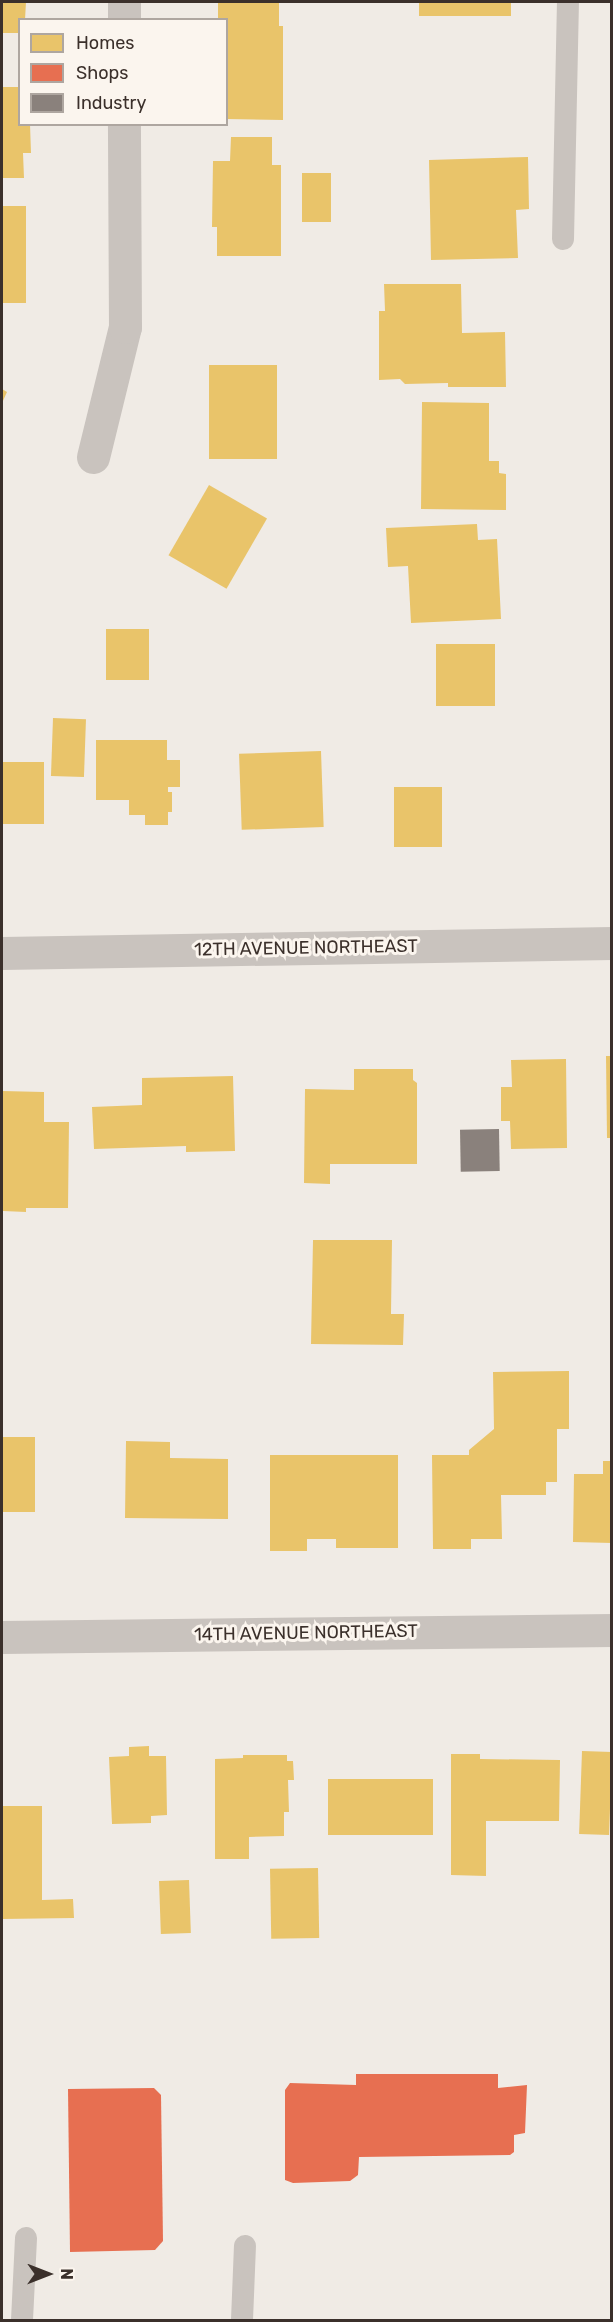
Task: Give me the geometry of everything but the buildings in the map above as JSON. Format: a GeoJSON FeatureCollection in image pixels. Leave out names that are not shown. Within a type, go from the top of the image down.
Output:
{"type":"FeatureCollection","features":[{"type":"Feature","properties":{"kind":"street"},"geometry":{"type":"LineString","coordinates":[[124,2],[124,18]]}},
{"type":"Feature","properties":{"kind":"street"},"geometry":{"type":"LineString","coordinates":[[93,457],[125,327],[124,126]]}},
{"type":"Feature","properties":{"kind":"street","name":"12TH AVENUE NORTHEAST"},"geometry":{"type":"LineString","coordinates":[[2,953],[612,942]]}},
{"type":"Feature","properties":{"kind":"street","name":"14TH AVENUE NORTHEAST"},"geometry":{"type":"LineString","coordinates":[[2,1637],[612,1630]]}},
{"type":"Feature","properties":{"kind":"lane"},"geometry":{"type":"LineString","coordinates":[[564,239],[568,2]]}},
{"type":"Feature","properties":{"kind":"lane"},"geometry":{"type":"LineString","coordinates":[[22,2320],[26,2238]]}},
{"type":"Feature","properties":{"kind":"lane"},"geometry":{"type":"LineString","coordinates":[[242,2320],[245,2246]]}}]}
